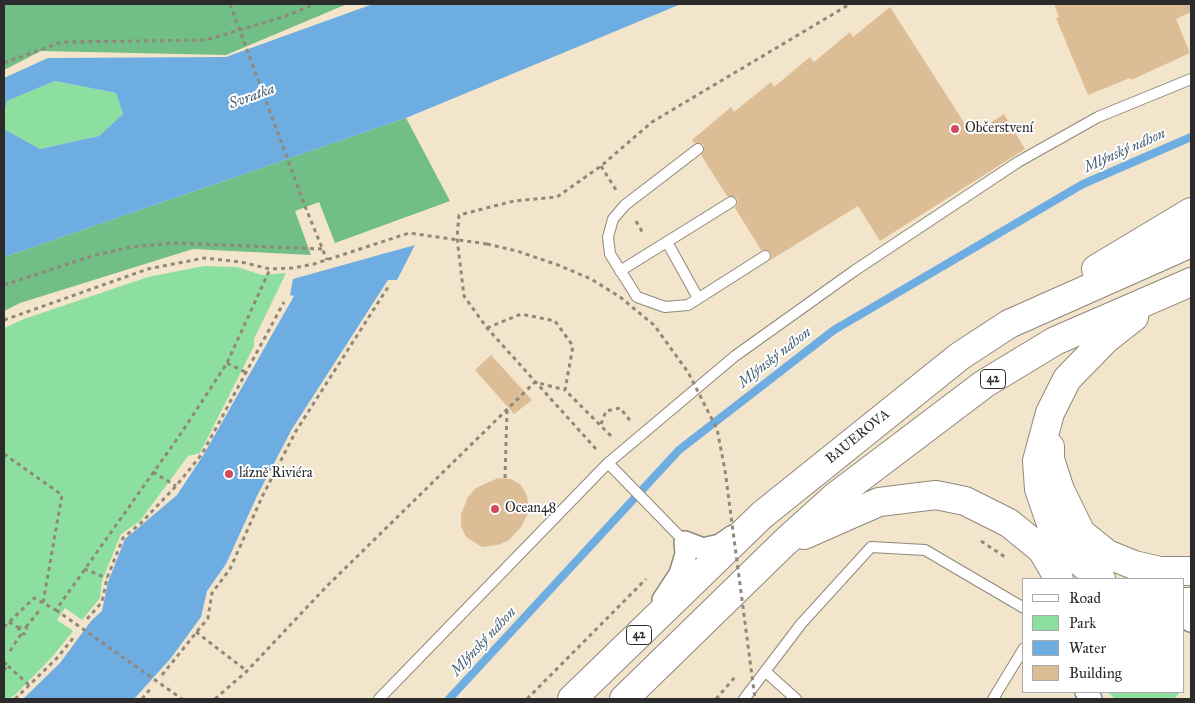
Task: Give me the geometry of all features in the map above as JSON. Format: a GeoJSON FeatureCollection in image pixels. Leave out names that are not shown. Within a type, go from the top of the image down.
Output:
{"type":"FeatureCollection","features":[{"type":"Feature","properties":{"kind":"highway"},"geometry":{"type":"LineString","coordinates":[[1008,324],[1191,212]]}},
{"type":"Feature","properties":{"kind":"highway","name":"BAUEROVA"},"geometry":{"type":"LineString","coordinates":[[572,699],[762,515],[925,382],[960,356],[1008,324],[1191,243]]}},
{"type":"Feature","properties":{"kind":"highway"},"geometry":{"type":"LineString","coordinates":[[1100,578],[1072,555],[1051,524],[1039,488],[1037,461],[1050,413],[1067,378],[1106,339],[1179,287]]}},
{"type":"Feature","properties":{"kind":"highway","name":"42"},"geometry":{"type":"LineString","coordinates":[[624,699],[784,543],[836,496],[984,384],[1055,341],[1179,287]]}},
{"type":"Feature","properties":{"kind":"highway"},"geometry":{"type":"LineString","coordinates":[[1050,413],[1050,459],[1060,490],[1081,533],[1107,554],[1134,566],[1160,571],[1191,571]]}},
{"type":"Feature","properties":{"kind":"highway"},"geometry":{"type":"LineString","coordinates":[[784,543],[879,502],[936,495],[965,501],[1009,523],[1042,550],[1058,578]]}},
{"type":"Feature","properties":{"kind":"street"},"geometry":{"type":"LineString","coordinates":[[646,628],[680,574],[686,554],[685,542],[703,549],[720,545],[762,515]]}},
{"type":"Feature","properties":{"kind":"lane"},"geometry":{"type":"LineString","coordinates":[[379,699],[622,449],[735,356],[854,271],[1018,162],[1098,117],[1191,79]]}},
{"type":"Feature","properties":{"kind":"lane"},"geometry":{"type":"LineString","coordinates":[[698,149],[625,205],[613,219],[608,237],[610,254],[620,270],[637,297],[665,307],[688,305],[765,256]]}},
{"type":"Feature","properties":{"kind":"lane"},"geometry":{"type":"LineString","coordinates":[[620,270],[731,202]]}},
{"type":"Feature","properties":{"kind":"lane"},"geometry":{"type":"LineString","coordinates":[[667,242],[698,298]]}},
{"type":"Feature","properties":{"kind":"lane"},"geometry":{"type":"LineString","coordinates":[[608,463],[685,542]]}},
{"type":"Feature","properties":{"kind":"lane"},"geometry":{"type":"LineString","coordinates":[[744,699],[801,624],[871,547],[925,550],[1022,607]]}},
{"type":"Feature","properties":{"kind":"lane"},"geometry":{"type":"LineString","coordinates":[[993,699],[1022,651]]}},
{"type":"Feature","properties":{"kind":"lane"},"geometry":{"type":"LineString","coordinates":[[766,672],[796,699]]}},
{"type":"Feature","properties":{"kind":"path"},"geometry":{"type":"LineString","coordinates":[[230,4],[327,260]]}},
{"type":"Feature","properties":{"kind":"path"},"geometry":{"type":"LineString","coordinates":[[4,63],[62,42],[206,40],[286,16],[315,4]]}},
{"type":"Feature","properties":{"kind":"path"},"geometry":{"type":"LineString","coordinates":[[608,463],[488,328],[464,296],[457,238],[459,215],[514,201],[557,197],[601,166],[652,122],[850,4]]}},
{"type":"Feature","properties":{"kind":"path"},"geometry":{"type":"LineString","coordinates":[[601,166],[648,241]]}},
{"type":"Feature","properties":{"kind":"path"},"geometry":{"type":"LineString","coordinates":[[4,320],[148,269],[204,258],[232,261],[270,269],[293,268],[327,260],[409,233],[457,238],[517,251],[558,264],[590,279],[620,297],[654,325],[688,372],[716,429],[725,470],[755,699]]}},
{"type":"Feature","properties":{"kind":"path"},"geometry":{"type":"LineString","coordinates":[[4,285],[92,256],[131,247],[174,243],[322,249]]}},
{"type":"Feature","properties":{"kind":"path"},"geometry":{"type":"LineString","coordinates":[[56,610],[227,363],[270,269]]}},
{"type":"Feature","properties":{"kind":"path"},"geometry":{"type":"LineString","coordinates":[[162,675],[208,618],[212,593],[230,569],[262,497],[296,432],[390,284]]}},
{"type":"Feature","properties":{"kind":"path"},"geometry":{"type":"LineString","coordinates":[[87,619],[102,602],[107,578],[123,538],[141,523],[176,486],[202,454],[284,302]]}},
{"type":"Feature","properties":{"kind":"path"},"geometry":{"type":"LineString","coordinates":[[488,328],[521,314],[556,321],[573,346],[565,390]]}},
{"type":"Feature","properties":{"kind":"path"},"geometry":{"type":"LineString","coordinates":[[227,363],[245,372]]}},
{"type":"Feature","properties":{"kind":"path"},"geometry":{"type":"LineString","coordinates":[[535,382],[565,390],[601,424],[622,449]]}},
{"type":"Feature","properties":{"kind":"path"},"geometry":{"type":"LineString","coordinates":[[214,699],[247,670],[326,587],[535,382]]}},
{"type":"Feature","properties":{"kind":"path"},"geometry":{"type":"LineString","coordinates":[[601,424],[606,411],[620,408],[629,419],[627,426]]}},
{"type":"Feature","properties":{"kind":"path"},"geometry":{"type":"LineString","coordinates":[[504,478],[507,409]]}},
{"type":"Feature","properties":{"kind":"path"},"geometry":{"type":"LineString","coordinates":[[611,435],[618,434]]}},
{"type":"Feature","properties":{"kind":"path"},"geometry":{"type":"LineString","coordinates":[[4,454],[62,494],[43,603]]}},
{"type":"Feature","properties":{"kind":"path"},"geometry":{"type":"LineString","coordinates":[[153,472],[176,486]]}},
{"type":"Feature","properties":{"kind":"path"},"geometry":{"type":"LineString","coordinates":[[84,569],[107,578]]}},
{"type":"Feature","properties":{"kind":"path"},"geometry":{"type":"LineString","coordinates":[[527,699],[652,574]]}},
{"type":"Feature","properties":{"kind":"path"},"geometry":{"type":"LineString","coordinates":[[4,627],[34,598],[56,610],[182,699]]}},
{"type":"Feature","properties":{"kind":"path"},"geometry":{"type":"LineString","coordinates":[[10,651],[21,634],[27,632],[26,627],[39,611]]}},
{"type":"Feature","properties":{"kind":"path"},"geometry":{"type":"LineString","coordinates":[[9,622],[19,628],[21,634]]}},
{"type":"Feature","properties":{"kind":"path"},"geometry":{"type":"LineString","coordinates":[[19,628],[22,626],[26,627]]}},
{"type":"Feature","properties":{"kind":"path"},"geometry":{"type":"LineString","coordinates":[[196,632],[247,670]]}},
{"type":"Feature","properties":{"kind":"path"},"geometry":{"type":"LineString","coordinates":[[15,699],[30,686],[74,637]]}},
{"type":"Feature","properties":{"kind":"path"},"geometry":{"type":"LineString","coordinates":[[4,662],[30,686]]}},
{"type":"Feature","properties":{"kind":"path"},"geometry":{"type":"LineString","coordinates":[[4,670],[8,666]]}},
{"type":"Feature","properties":{"kind":"path"},"geometry":{"type":"LineString","coordinates":[[142,699],[151,688]]}},
{"type":"Feature","properties":{"kind":"green space"},"geometry":{"type":"Polygon","coordinates":[[[4,4],[347,4],[226,55],[41,51],[4,70],[4,4]]]}},
{"type":"Feature","properties":{"kind":"green space"},"geometry":{"type":"Polygon","coordinates":[[[55,81],[116,93],[123,114],[99,136],[40,149],[4,129],[4,114],[7,101],[55,81]]]}},
{"type":"Feature","properties":{"kind":"green space"},"geometry":{"type":"Polygon","coordinates":[[[406,118],[450,201],[335,243],[319,202],[295,211],[311,255],[193,249],[20,303],[4,311],[4,257],[406,118]]]}},
{"type":"Feature","properties":{"kind":"green space"},"geometry":{"type":"Polygon","coordinates":[[[204,266],[237,267],[262,275],[286,273],[254,339],[254,346],[200,453],[188,456],[140,521],[121,534],[102,581],[100,598],[82,620],[65,608],[57,620],[73,631],[53,656],[15,695],[9,699],[4,699],[4,328],[24,319],[148,277],[204,266]]]}},
{"type":"Feature","properties":{"kind":"green space"},"geometry":{"type":"Polygon","coordinates":[[[1109,693],[1179,693],[1174,699],[1115,699],[1109,693]]]}},
{"type":"Feature","properties":{"kind":"water","name":"Svratka"},"geometry":{"type":"Polygon","coordinates":[[[373,4],[681,4],[406,118],[4,257],[4,129],[40,149],[99,136],[123,114],[116,93],[55,81],[7,101],[4,114],[4,78],[48,58],[226,57],[373,4]]]}},
{"type":"Feature","properties":{"kind":"water","name":"lázně Riviéra"},"geometry":{"type":"Polygon","coordinates":[[[415,245],[397,280],[388,280],[292,429],[257,496],[226,564],[207,591],[201,617],[171,658],[134,699],[23,699],[60,663],[91,621],[102,611],[108,582],[125,539],[177,495],[204,454],[294,296],[290,295],[293,279],[415,245]]]}},
{"type":"Feature","properties":{"kind":"building"},"geometry":{"type":"Polygon","coordinates":[[[1054,4],[1191,4],[1191,12],[1176,19],[1190,53],[1131,80],[1130,78],[1088,95],[1056,18],[1059,17],[1054,4]]]}},
{"type":"Feature","properties":{"kind":"building"},"geometry":{"type":"Polygon","coordinates":[[[890,7],[972,135],[1004,114],[1025,149],[880,241],[858,206],[769,261],[772,256],[770,252],[761,250],[735,208],[738,202],[737,198],[727,196],[701,155],[704,151],[704,145],[694,143],[692,140],[731,107],[734,112],[771,82],[774,87],[810,57],[814,62],[850,32],[853,37],[890,7]]]}},
{"type":"Feature","properties":{"kind":"building"},"geometry":{"type":"Polygon","coordinates":[[[491,355],[532,400],[514,414],[475,370],[491,355]]]}},
{"type":"Feature","properties":{"kind":"building"},"geometry":{"type":"Polygon","coordinates":[[[498,478],[511,479],[521,485],[527,496],[529,512],[521,527],[509,540],[498,545],[482,547],[466,537],[461,526],[461,514],[468,497],[476,488],[498,478]]]}},
{"type":"Feature","properties":{"kind":"waterway","name":"Mlýnský náhon"},"geometry":{"type":"LineString","coordinates":[[449,699],[679,450],[834,330],[1083,184],[1191,137]]}},
{"type":"Feature","properties":{"kind":"place","name":"Občerstvení"},"geometry":{"type":"Point","coordinates":[955,129]}},
{"type":"Feature","properties":{"kind":"place","name":"lázně Riviéra"},"geometry":{"type":"Point","coordinates":[229,474]}},
{"type":"Feature","properties":{"kind":"place","name":"Ocean48"},"geometry":{"type":"Point","coordinates":[495,509]}}]}
